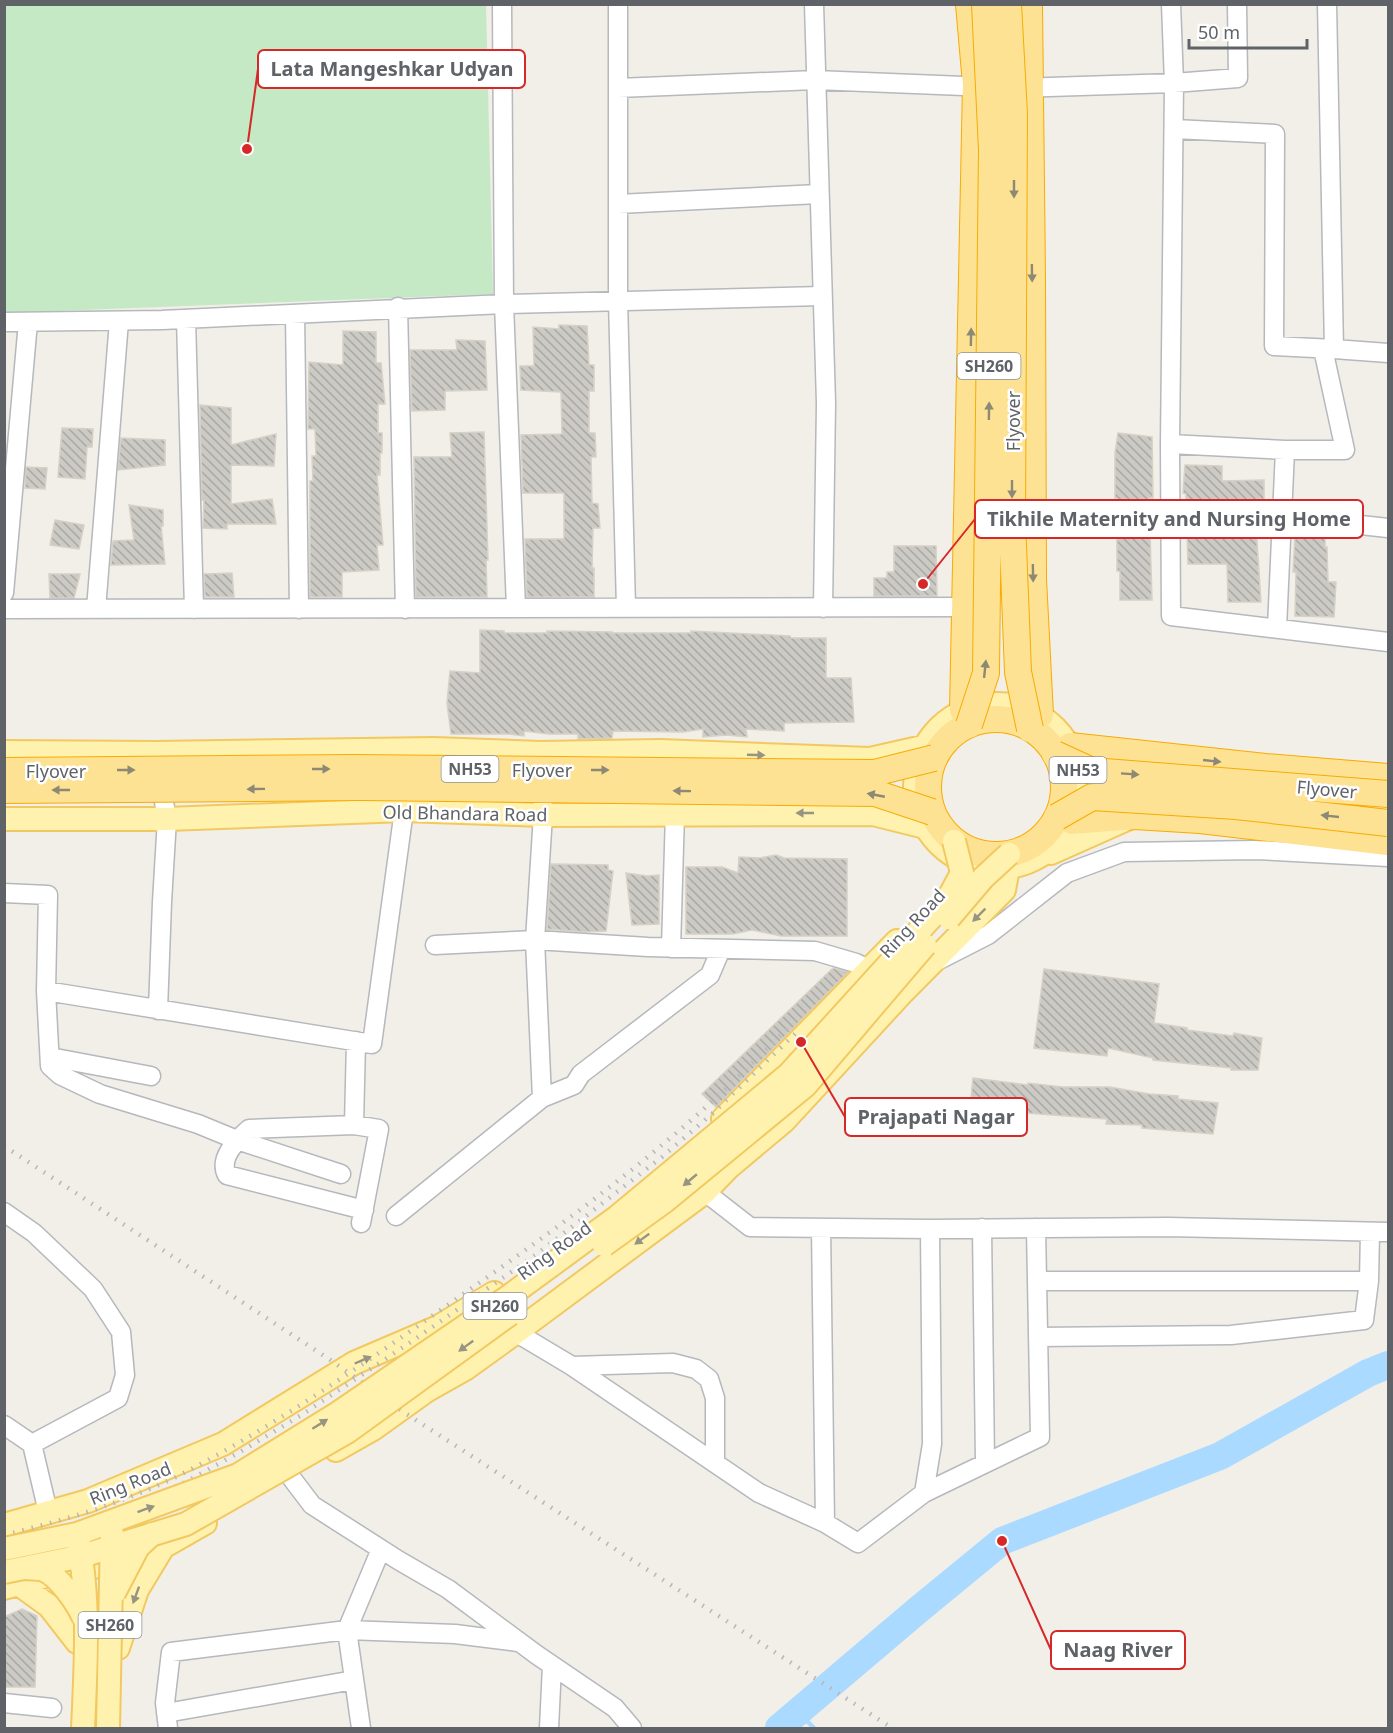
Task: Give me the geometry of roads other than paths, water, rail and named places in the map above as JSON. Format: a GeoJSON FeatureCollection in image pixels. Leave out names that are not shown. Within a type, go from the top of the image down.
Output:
{"type":"FeatureCollection","features":[{"type":"Feature","properties":{"kind":"highway","name":"SH260"},"geometry":{"type":"LineString","coordinates":[[966,718],[976,84],[969,4]]}},
{"type":"Feature","properties":{"kind":"highway","name":"Flyover"},"geometry":{"type":"LineString","coordinates":[[4,771],[354,768],[874,773],[929,752],[943,744],[966,718],[986,673],[992,150],[985,4]]}},
{"type":"Feature","properties":{"kind":"highway","name":"Flyover"},"geometry":{"type":"LineString","coordinates":[[1008,4],[1014,114],[1012,520],[1017,672],[1035,722],[1044,740],[1092,771],[1389,794]]}},
{"type":"Feature","properties":{"kind":"highway"},"geometry":{"type":"LineString","coordinates":[[1029,4],[1035,722]]}},
{"type":"Feature","properties":{"kind":"highway","name":"Flyover"},"geometry":{"type":"LineString","coordinates":[[966,718],[1035,722]]}},
{"type":"Feature","properties":{"kind":"highway","name":"Flyover"},"geometry":{"type":"LineString","coordinates":[[1062,750],[1065,819]]}},
{"type":"Feature","properties":{"kind":"highway","name":"NH53"},"geometry":{"type":"LineString","coordinates":[[1062,750],[1389,777]]}},
{"type":"Feature","properties":{"kind":"highway","name":"Flyover"},"geometry":{"type":"LineString","coordinates":[[928,820],[929,752]]}},
{"type":"Feature","properties":{"kind":"highway"},"geometry":{"type":"LineString","coordinates":[[1261,828],[1265,767]]}},
{"type":"Feature","properties":{"kind":"highway","name":"Flyover"},"geometry":{"type":"LineString","coordinates":[[4,790],[360,787],[875,793],[941,828],[951,847],[1008,861],[1092,797],[1236,806],[1389,823]]}},
{"type":"Feature","properties":{"kind":"highway"},"geometry":{"type":"LineString","coordinates":[[1065,819],[1135,816],[1200,820],[1389,842]]}},
{"type":"Feature","properties":{"kind":"main road","name":"NH53"},"geometry":{"type":"LineString","coordinates":[[4,752],[156,753],[434,749],[540,753],[660,751],[870,759],[929,752]]}},
{"type":"Feature","properties":{"kind":"main road","name":"Old Bhandara Road"},"geometry":{"type":"LineString","coordinates":[[4,819],[167,819],[404,810],[543,815],[873,814],[928,820]]}},
{"type":"Feature","properties":{"kind":"main road"},"geometry":{"type":"LineString","coordinates":[[110,1604],[116,1586],[138,1547],[157,1541],[290,1476],[373,1429],[515,1334],[705,1192],[729,1167],[783,1121],[930,964],[1004,890],[1054,851],[1135,816]]}},
{"type":"Feature","properties":{"kind":"main road","name":"Ring Road"},"geometry":{"type":"LineString","coordinates":[[4,1525],[88,1501],[223,1444],[354,1363],[438,1328],[476,1306],[658,1176],[705,1137],[915,922],[954,876],[951,847]]}},
{"type":"Feature","properties":{"kind":"main road","name":"Ring Road"},"geometry":{"type":"LineString","coordinates":[[4,1549],[77,1534],[238,1475],[338,1413],[508,1297],[617,1217],[789,1074],[948,899],[962,873],[951,847]]}},
{"type":"Feature","properties":{"kind":"main road"},"geometry":{"type":"LineString","coordinates":[[1004,890],[1008,861]]}},
{"type":"Feature","properties":{"kind":"main road","name":"Ring Road"},"geometry":{"type":"LineString","coordinates":[[112,1545],[157,1541],[347,1432],[665,1201],[805,1086],[983,878],[1008,861]]}},
{"type":"Feature","properties":{"kind":"main road"},"geometry":{"type":"LineString","coordinates":[[77,1642],[70,1598],[84,1564],[88,1501]]}},
{"type":"Feature","properties":{"kind":"main road"},"geometry":{"type":"LineString","coordinates":[[48,1512],[84,1564]]}},
{"type":"Feature","properties":{"kind":"main road","name":"Ring Road"},"geometry":{"type":"LineString","coordinates":[[108,1728],[112,1522]]}},
{"type":"Feature","properties":{"kind":"main road","name":"SH260"},"geometry":{"type":"LineString","coordinates":[[77,1534],[84,1564],[118,1648],[118,1728]]}},
{"type":"Feature","properties":{"kind":"main road"},"geometry":{"type":"LineString","coordinates":[[13,1578],[84,1564],[157,1541]]}},
{"type":"Feature","properties":{"kind":"main road"},"geometry":{"type":"LineString","coordinates":[[118,1648],[137,1590],[157,1541]]}},
{"type":"Feature","properties":{"kind":"main road"},"geometry":{"type":"LineString","coordinates":[[84,1564],[112,1545]]}},
{"type":"Feature","properties":{"kind":"main road","name":"SH260"},"geometry":{"type":"LineString","coordinates":[[83,1728],[84,1564]]}},
{"type":"Feature","properties":{"kind":"main road"},"geometry":{"type":"LineString","coordinates":[[13,1578],[45,1571],[61,1584],[76,1602],[84,1618]]}},
{"type":"Feature","properties":{"kind":"main road"},"geometry":{"type":"LineString","coordinates":[[13,1578],[49,1606],[77,1642]]}},
{"type":"Feature","properties":{"kind":"main road","name":"SH260"},"geometry":{"type":"LineString","coordinates":[[72,1728],[77,1642]]}},
{"type":"Feature","properties":{"kind":"street"},"geometry":{"type":"LineString","coordinates":[[501,4],[504,303],[516,608]]}},
{"type":"Feature","properties":{"kind":"street"},"geometry":{"type":"LineString","coordinates":[[618,4],[618,300],[626,608]]}},
{"type":"Feature","properties":{"kind":"street"},"geometry":{"type":"LineString","coordinates":[[814,4],[826,402],[823,608]]}},
{"type":"Feature","properties":{"kind":"street"},"geometry":{"type":"LineString","coordinates":[[1171,4],[1174,83],[1170,444],[1171,616],[1389,642]]}},
{"type":"Feature","properties":{"kind":"street"},"geometry":{"type":"LineString","coordinates":[[618,88],[815,80],[964,86],[976,84],[1031,88],[1174,83],[1238,78],[1237,4]]}},
{"type":"Feature","properties":{"kind":"street"},"geometry":{"type":"LineString","coordinates":[[1170,444],[1285,450],[1345,450],[1329,349],[1328,4]]}},
{"type":"Feature","properties":{"kind":"street"},"geometry":{"type":"LineString","coordinates":[[1174,129],[1275,134],[1274,346],[1389,353]]}},
{"type":"Feature","properties":{"kind":"street"},"geometry":{"type":"LineString","coordinates":[[618,204],[819,194]]}},
{"type":"Feature","properties":{"kind":"street"},"geometry":{"type":"LineString","coordinates":[[4,322],[186,319],[504,303],[822,296]]}},
{"type":"Feature","properties":{"kind":"street"},"geometry":{"type":"LineString","coordinates":[[398,307],[405,609]]}},
{"type":"Feature","properties":{"kind":"street"},"geometry":{"type":"LineString","coordinates":[[295,314],[299,609]]}},
{"type":"Feature","properties":{"kind":"street"},"geometry":{"type":"LineString","coordinates":[[186,319],[194,609]]}},
{"type":"Feature","properties":{"kind":"street"},"geometry":{"type":"LineString","coordinates":[[96,609],[119,321]]}},
{"type":"Feature","properties":{"kind":"street"},"geometry":{"type":"LineString","coordinates":[[4,593],[28,322]]}},
{"type":"Feature","properties":{"kind":"street"},"geometry":{"type":"LineString","coordinates":[[1278,628],[1285,450]]}},
{"type":"Feature","properties":{"kind":"street"},"geometry":{"type":"LineString","coordinates":[[1333,522],[1388,530]]}},
{"type":"Feature","properties":{"kind":"street"},"geometry":{"type":"LineString","coordinates":[[4,609],[966,607]]}},
{"type":"Feature","properties":{"kind":"street"},"geometry":{"type":"LineString","coordinates":[[46,991],[372,1044],[404,810],[411,789],[405,750]]}},
{"type":"Feature","properties":{"kind":"street"},"geometry":{"type":"LineString","coordinates":[[156,753],[167,819],[158,1010]]}},
{"type":"Feature","properties":{"kind":"street"},"geometry":{"type":"LineString","coordinates":[[540,753],[543,815],[535,940],[542,1098]]}},
{"type":"Feature","properties":{"kind":"street"},"geometry":{"type":"LineString","coordinates":[[671,948],[675,813]]}},
{"type":"Feature","properties":{"kind":"street"},"geometry":{"type":"LineString","coordinates":[[930,964],[988,935],[1067,873],[1124,852],[1256,850],[1389,857]]}},
{"type":"Feature","properties":{"kind":"street"},"geometry":{"type":"LineString","coordinates":[[4,893],[48,895],[46,991],[50,1066],[60,1075],[100,1094],[198,1124],[237,1140],[341,1174]]}},
{"type":"Feature","properties":{"kind":"street"},"geometry":{"type":"LineString","coordinates":[[435,945],[535,940],[671,948],[815,951],[856,963],[868,969]]}},
{"type":"Feature","properties":{"kind":"street"},"geometry":{"type":"LineString","coordinates":[[396,1216],[542,1098],[573,1085],[581,1074],[710,975],[721,949]]}},
{"type":"Feature","properties":{"kind":"street"},"geometry":{"type":"LineString","coordinates":[[354,1125],[356,1041]]}},
{"type":"Feature","properties":{"kind":"street"},"geometry":{"type":"LineString","coordinates":[[50,1057],[151,1076]]}},
{"type":"Feature","properties":{"kind":"street"},"geometry":{"type":"LineString","coordinates":[[354,1125],[379,1129],[362,1216],[226,1175],[224,1163],[237,1140],[249,1129],[354,1125]]}},
{"type":"Feature","properties":{"kind":"street"},"geometry":{"type":"LineString","coordinates":[[705,1192],[750,1227],[930,1229],[1168,1227],[1389,1232]]}},
{"type":"Feature","properties":{"kind":"street"},"geometry":{"type":"LineString","coordinates":[[4,1212],[34,1233],[93,1288],[121,1332],[125,1375],[117,1398],[28,1441],[4,1441]]}},
{"type":"Feature","properties":{"kind":"street"},"geometry":{"type":"LineString","coordinates":[[821,1228],[825,1523]]}},
{"type":"Feature","properties":{"kind":"street"},"geometry":{"type":"LineString","coordinates":[[982,1228],[985,1463]]}},
{"type":"Feature","properties":{"kind":"street"},"geometry":{"type":"LineString","coordinates":[[476,1306],[515,1334],[572,1366],[759,1493],[825,1523],[858,1543],[924,1493],[1040,1437],[1036,1228]]}},
{"type":"Feature","properties":{"kind":"street"},"geometry":{"type":"LineString","coordinates":[[924,1493],[932,1444],[930,1229]]}},
{"type":"Feature","properties":{"kind":"street"},"geometry":{"type":"LineString","coordinates":[[1038,1337],[1231,1335],[1364,1320],[1369,1281],[1370,1232]]}},
{"type":"Feature","properties":{"kind":"street"},"geometry":{"type":"LineString","coordinates":[[1037,1281],[1369,1281]]}},
{"type":"Feature","properties":{"kind":"street"},"geometry":{"type":"LineString","coordinates":[[572,1366],[674,1363],[696,1370],[709,1379],[715,1398],[715,1463]]}},
{"type":"Feature","properties":{"kind":"street"},"geometry":{"type":"LineString","coordinates":[[4,1425],[28,1441],[48,1512]]}},
{"type":"Feature","properties":{"kind":"street"},"geometry":{"type":"LineString","coordinates":[[290,1476],[312,1505],[381,1550],[448,1589],[519,1643],[615,1708],[632,1728]]}},
{"type":"Feature","properties":{"kind":"street"},"geometry":{"type":"LineString","coordinates":[[360,1728],[347,1630],[381,1550]]}},
{"type":"Feature","properties":{"kind":"street"},"geometry":{"type":"LineString","coordinates":[[354,1680],[167,1721],[165,1703],[171,1652],[347,1630],[455,1634],[519,1643]]}},
{"type":"Feature","properties":{"kind":"street"},"geometry":{"type":"LineString","coordinates":[[549,1728],[552,1666]]}},
{"type":"Feature","properties":{"kind":"street"},"geometry":{"type":"LineString","coordinates":[[4,1703],[52,1708]]}},
{"type":"Feature","properties":{"kind":"waterway"},"geometry":{"type":"LineString","coordinates":[[779,1728],[1002,1541],[1220,1456],[1368,1373],[1388,1365]]}},
{"type":"Feature","properties":{"kind":"waterway"},"geometry":{"type":"LineString","coordinates":[[798,1712],[814,1728]]}},
{"type":"Feature","properties":{"kind":"railway"},"geometry":{"type":"LineString","coordinates":[[4,1535],[94,1510],[159,1485],[248,1438],[314,1397],[544,1237],[610,1187],[707,1106],[792,1024]]}},
{"type":"Feature","properties":{"kind":"railway"},"geometry":{"type":"LineString","coordinates":[[4,1545],[84,1524],[182,1484],[303,1414],[537,1254],[662,1157],[713,1113],[799,1030]]}},
{"type":"Feature","properties":{"kind":"railway"},"geometry":{"type":"LineString","coordinates":[[4,1146],[329,1359],[405,1413],[892,1728]]}},
{"type":"Feature","properties":{"kind":"place","name":"Lata Mangeshkar Udyan"},"geometry":{"type":"Point","coordinates":[247,149]}},
{"type":"Feature","properties":{"kind":"place","name":"Tikhile Maternity and Nursing Home"},"geometry":{"type":"Point","coordinates":[923,584]}},
{"type":"Feature","properties":{"kind":"place","name":"Prajapati Nagar"},"geometry":{"type":"Point","coordinates":[801,1042]}},
{"type":"Feature","properties":{"kind":"place","name":"Naag River"},"geometry":{"type":"Point","coordinates":[1002,1541]}}]}
